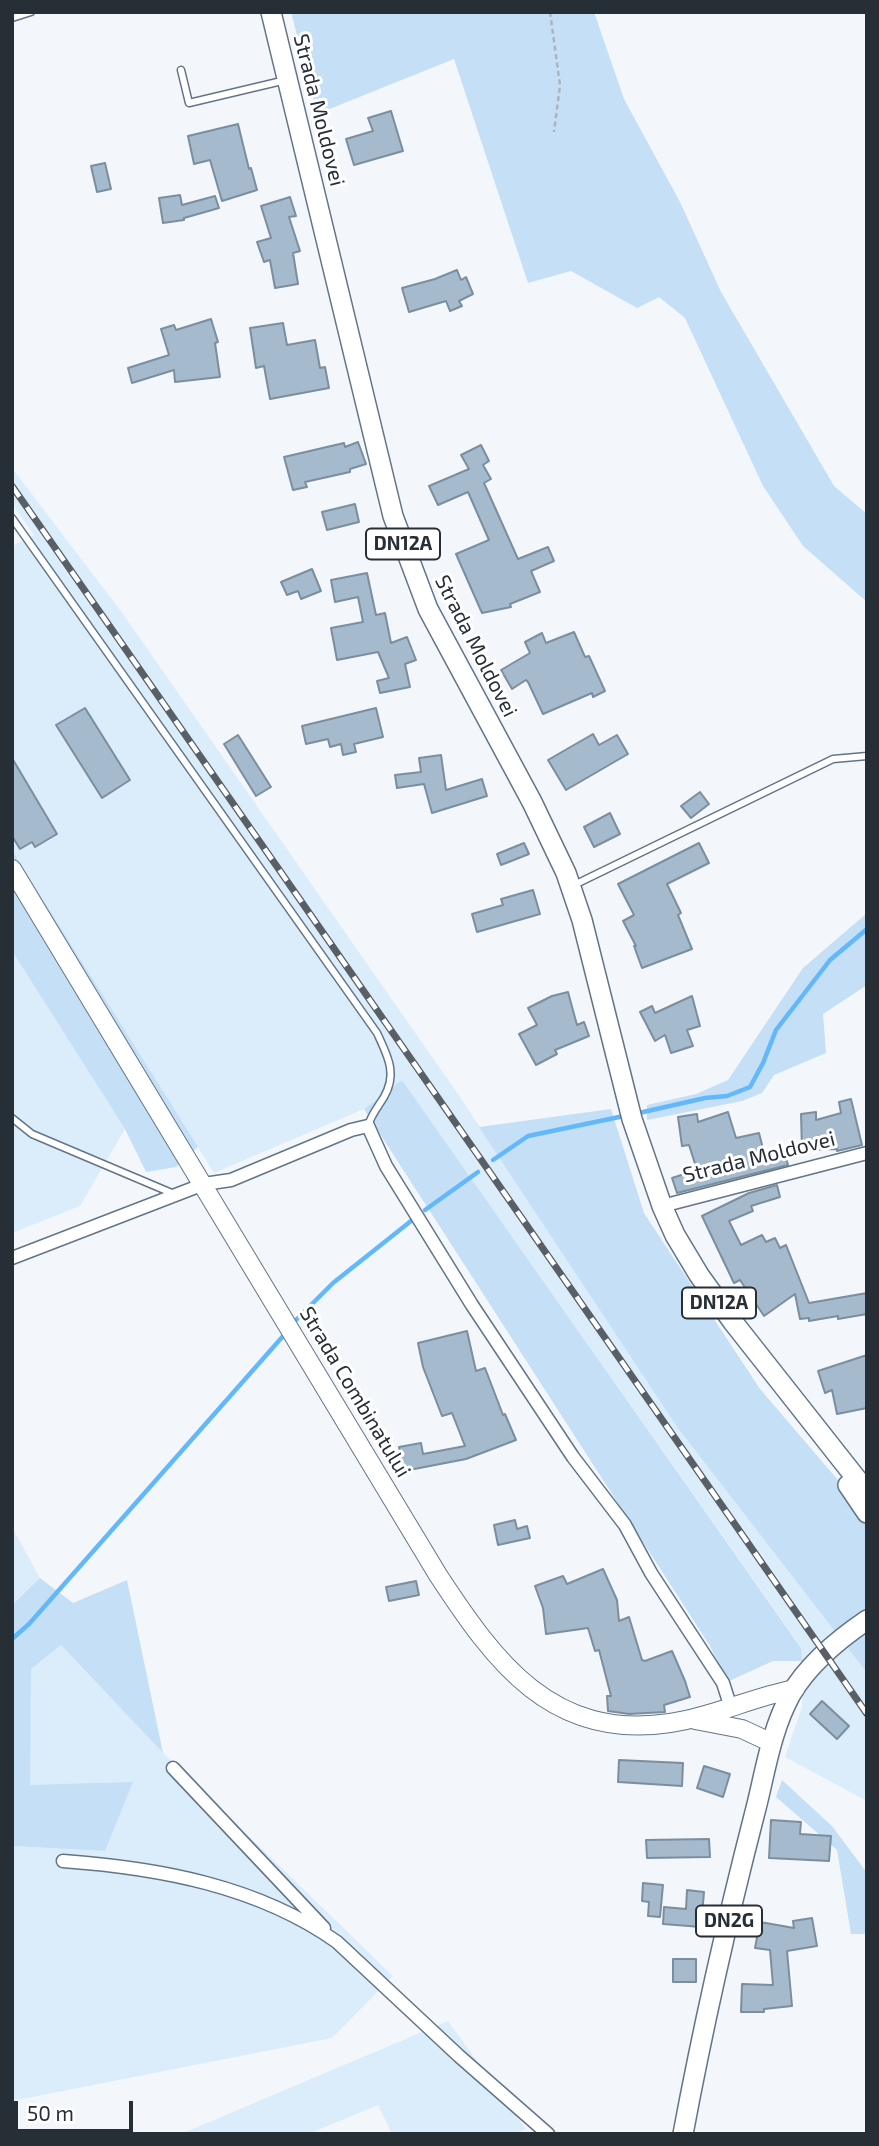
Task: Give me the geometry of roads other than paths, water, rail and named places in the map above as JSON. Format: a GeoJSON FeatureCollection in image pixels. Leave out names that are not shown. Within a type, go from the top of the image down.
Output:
{"type":"FeatureCollection","features":[{"type":"Feature","properties":{"kind":"main road","name":"Strada Moldovei"},"geometry":{"type":"LineString","coordinates":[[271,12],[393,516],[428,609],[532,802],[571,886],[632,1119],[662,1206],[675,1235],[699,1275],[867,1492]]}},
{"type":"Feature","properties":{"kind":"main road"},"geometry":{"type":"LineString","coordinates":[[789,1392],[808,1428],[867,1513]]}},
{"type":"Feature","properties":{"kind":"main road","name":"DN2G"},"geometry":{"type":"LineString","coordinates":[[682,2134],[738,1877],[772,1743],[784,1709],[795,1689],[821,1658],[865,1621]]}},
{"type":"Feature","properties":{"kind":"street","name":"Strada Combinatului"},"geometry":{"type":"LineString","coordinates":[[12,869],[438,1575],[487,1646],[510,1672],[530,1689],[565,1710],[617,1724],[644,1725],[690,1719],[731,1708],[766,1694],[795,1689]]}},
{"type":"Feature","properties":{"kind":"street"},"geometry":{"type":"LineString","coordinates":[[12,1258],[204,1184],[231,1180],[351,1130],[368,1126],[386,1166],[472,1305],[573,1457],[625,1525],[651,1573],[723,1683],[731,1708]]}},
{"type":"Feature","properties":{"kind":"street","name":"Strada Moldovei"},"geometry":{"type":"LineString","coordinates":[[662,1206],[867,1153]]}},
{"type":"Feature","properties":{"kind":"street"},"geometry":{"type":"LineString","coordinates":[[690,1719],[742,1729],[772,1743]]}},
{"type":"Feature","properties":{"kind":"street"},"geometry":{"type":"LineString","coordinates":[[173,1768],[337,1942],[458,2056],[548,2134]]}},
{"type":"Feature","properties":{"kind":"street"},"geometry":{"type":"LineString","coordinates":[[63,1861],[154,1871],[215,1885],[292,1914],[337,1942]]}},
{"type":"Feature","properties":{"kind":"lane"},"geometry":{"type":"LineString","coordinates":[[12,18],[31,12]]}},
{"type":"Feature","properties":{"kind":"lane"},"geometry":{"type":"LineString","coordinates":[[181,70],[189,103],[288,79]]}},
{"type":"Feature","properties":{"kind":"lane"},"geometry":{"type":"LineString","coordinates":[[12,518],[377,1032],[390,1061],[392,1073],[390,1086],[370,1116],[368,1126]]}},
{"type":"Feature","properties":{"kind":"lane"},"geometry":{"type":"LineString","coordinates":[[571,886],[833,759],[867,756]]}},
{"type":"Feature","properties":{"kind":"lane"},"geometry":{"type":"LineString","coordinates":[[12,1118],[33,1134],[176,1195]]}},
{"type":"Feature","properties":{"kind":"waterway"},"geometry":{"type":"LineString","coordinates":[[639,1113],[705,1098],[727,1096],[750,1087],[776,1030],[830,960],[867,929]]}},
{"type":"Feature","properties":{"kind":"waterway"},"geometry":{"type":"LineString","coordinates":[[493,1160],[528,1136],[624,1116]]}},
{"type":"Feature","properties":{"kind":"waterway"},"geometry":{"type":"LineString","coordinates":[[425,1210],[478,1172]]}},
{"type":"Feature","properties":{"kind":"waterway"},"geometry":{"type":"LineString","coordinates":[[296,1320],[333,1283],[411,1221]]}},
{"type":"Feature","properties":{"kind":"waterway"},"geometry":{"type":"LineString","coordinates":[[12,1639],[29,1624],[284,1335]]}},
{"type":"Feature","properties":{"kind":"railway"},"geometry":{"type":"LineString","coordinates":[[12,486],[867,1714]]}}]}
